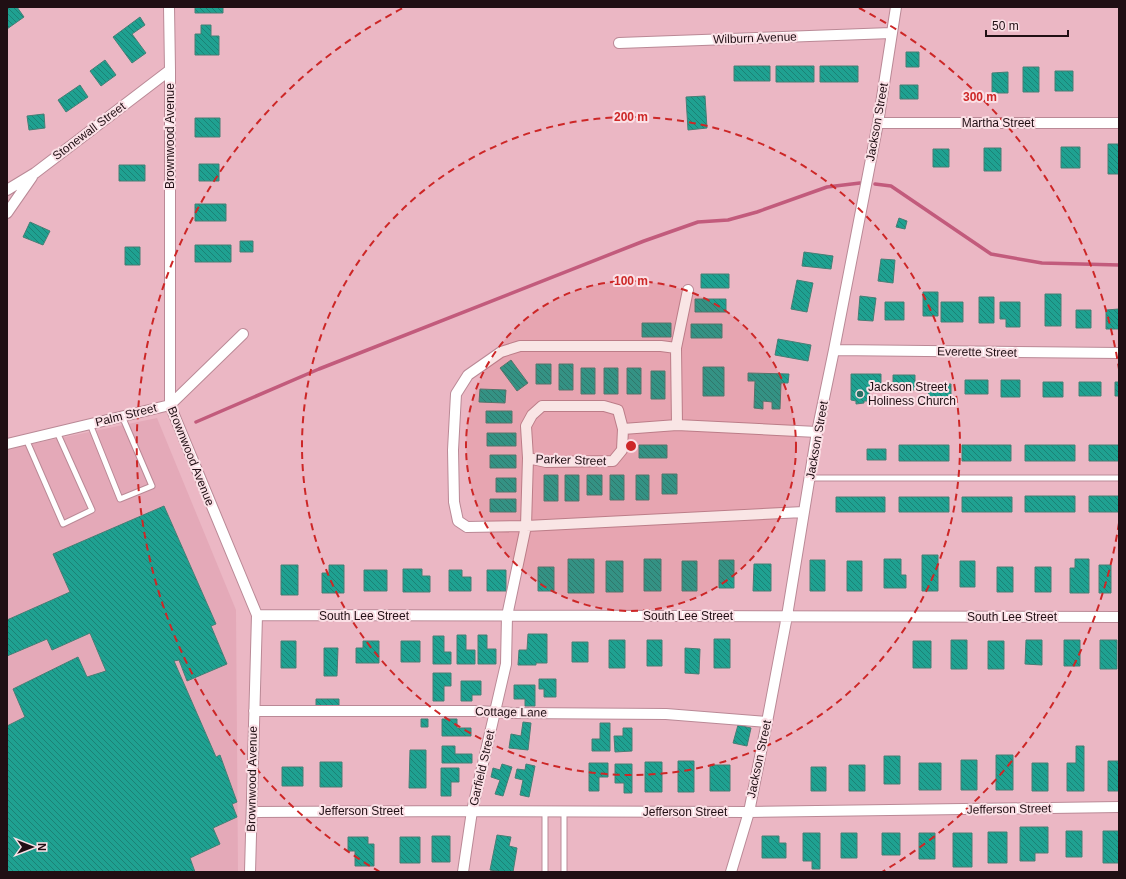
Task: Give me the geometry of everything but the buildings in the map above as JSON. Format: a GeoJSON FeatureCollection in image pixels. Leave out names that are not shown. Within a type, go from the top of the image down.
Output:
{"type":"FeatureCollection","features":[{"type":"Feature","properties":{"kind":"street","name":"Brownwood Avenue"},"geometry":{"type":"LineString","coordinates":[[169,7],[170,405],[257,616],[250,872]]}},
{"type":"Feature","properties":{"kind":"street","name":"Jackson Street"},"geometry":{"type":"LineString","coordinates":[[731,872],[748,812],[767,722],[817,432],[878,123],[896,7]]}},
{"type":"Feature","properties":{"kind":"street","name":"Wilburn Avenue"},"geometry":{"type":"LineString","coordinates":[[619,43],[891,33]]}},
{"type":"Feature","properties":{"kind":"street","name":"Stonewall Street"},"geometry":{"type":"LineString","coordinates":[[7,190],[35,173],[170,70]]}},
{"type":"Feature","properties":{"kind":"street","name":"Martha Street"},"geometry":{"type":"LineString","coordinates":[[878,123],[1119,123]]}},
{"type":"Feature","properties":{"kind":"street"},"geometry":{"type":"LineString","coordinates":[[7,213],[35,173]]}},
{"type":"Feature","properties":{"kind":"street"},"geometry":{"type":"LineString","coordinates":[[677,425],[676,348],[688,290]]}},
{"type":"Feature","properties":{"kind":"street","name":"Palm Street"},"geometry":{"type":"LineString","coordinates":[[7,444],[170,405],[243,334]]}},
{"type":"Feature","properties":{"kind":"street"},"geometry":{"type":"LineString","coordinates":[[676,348],[661,346],[520,346],[501,352],[468,375],[456,394],[453,450],[454,502],[458,521],[467,527],[526,526],[804,512]]}},
{"type":"Feature","properties":{"kind":"street","name":"Everette Street"},"geometry":{"type":"LineString","coordinates":[[834,350],[1119,353]]}},
{"type":"Feature","properties":{"kind":"street","name":"Parker Street"},"geometry":{"type":"LineString","coordinates":[[542,406],[604,406],[618,410],[623,429],[622,450],[613,461],[546,462],[528,458],[526,426],[532,415],[542,406]]}},
{"type":"Feature","properties":{"kind":"street"},"geometry":{"type":"LineString","coordinates":[[623,429],[677,425],[817,432]]}},
{"type":"Feature","properties":{"kind":"street","name":"Garfield Street"},"geometry":{"type":"LineString","coordinates":[[462,872],[472,811],[506,664],[507,616],[526,526],[528,458]]}},
{"type":"Feature","properties":{"kind":"street","name":"South Lee Street"},"geometry":{"type":"LineString","coordinates":[[257,616],[1119,617]]}},
{"type":"Feature","properties":{"kind":"street","name":"Cottage Lane"},"geometry":{"type":"LineString","coordinates":[[254,712],[666,714],[767,722]]}},
{"type":"Feature","properties":{"kind":"street","name":"Jefferson Street"},"geometry":{"type":"LineString","coordinates":[[252,812],[748,812],[1119,807]]}},
{"type":"Feature","properties":{"kind":"lane"},"geometry":{"type":"LineString","coordinates":[[90,424],[120,499],[152,486],[122,416]]}},
{"type":"Feature","properties":{"kind":"lane"},"geometry":{"type":"LineString","coordinates":[[26,439],[63,524],[92,510],[57,432]]}},
{"type":"Feature","properties":{"kind":"lane"},"geometry":{"type":"LineString","coordinates":[[810,478],[1119,478]]}},
{"type":"Feature","properties":{"kind":"lane"},"geometry":{"type":"LineString","coordinates":[[545,811],[545,872]]}},
{"type":"Feature","properties":{"kind":"lane"},"geometry":{"type":"LineString","coordinates":[[564,811],[564,872]]}},
{"type":"Feature","properties":{"kind":"shaded area"},"geometry":{"type":"Polygon","coordinates":[[[157,418],[236,610],[238,872],[7,872],[7,449],[157,418]]]}},
{"type":"Feature","properties":{"kind":"waterway"},"geometry":{"type":"LineString","coordinates":[[196,422],[319,369],[644,241],[698,222],[728,220],[757,212],[827,187],[860,183]]}},
{"type":"Feature","properties":{"kind":"waterway"},"geometry":{"type":"LineString","coordinates":[[875,184],[891,186],[991,254],[1042,263],[1119,265]]}},
{"type":"Feature","properties":{"kind":"place","name":"Jackson Street Holiness Church"},"geometry":{"type":"Point","coordinates":[860,394]}}]}
